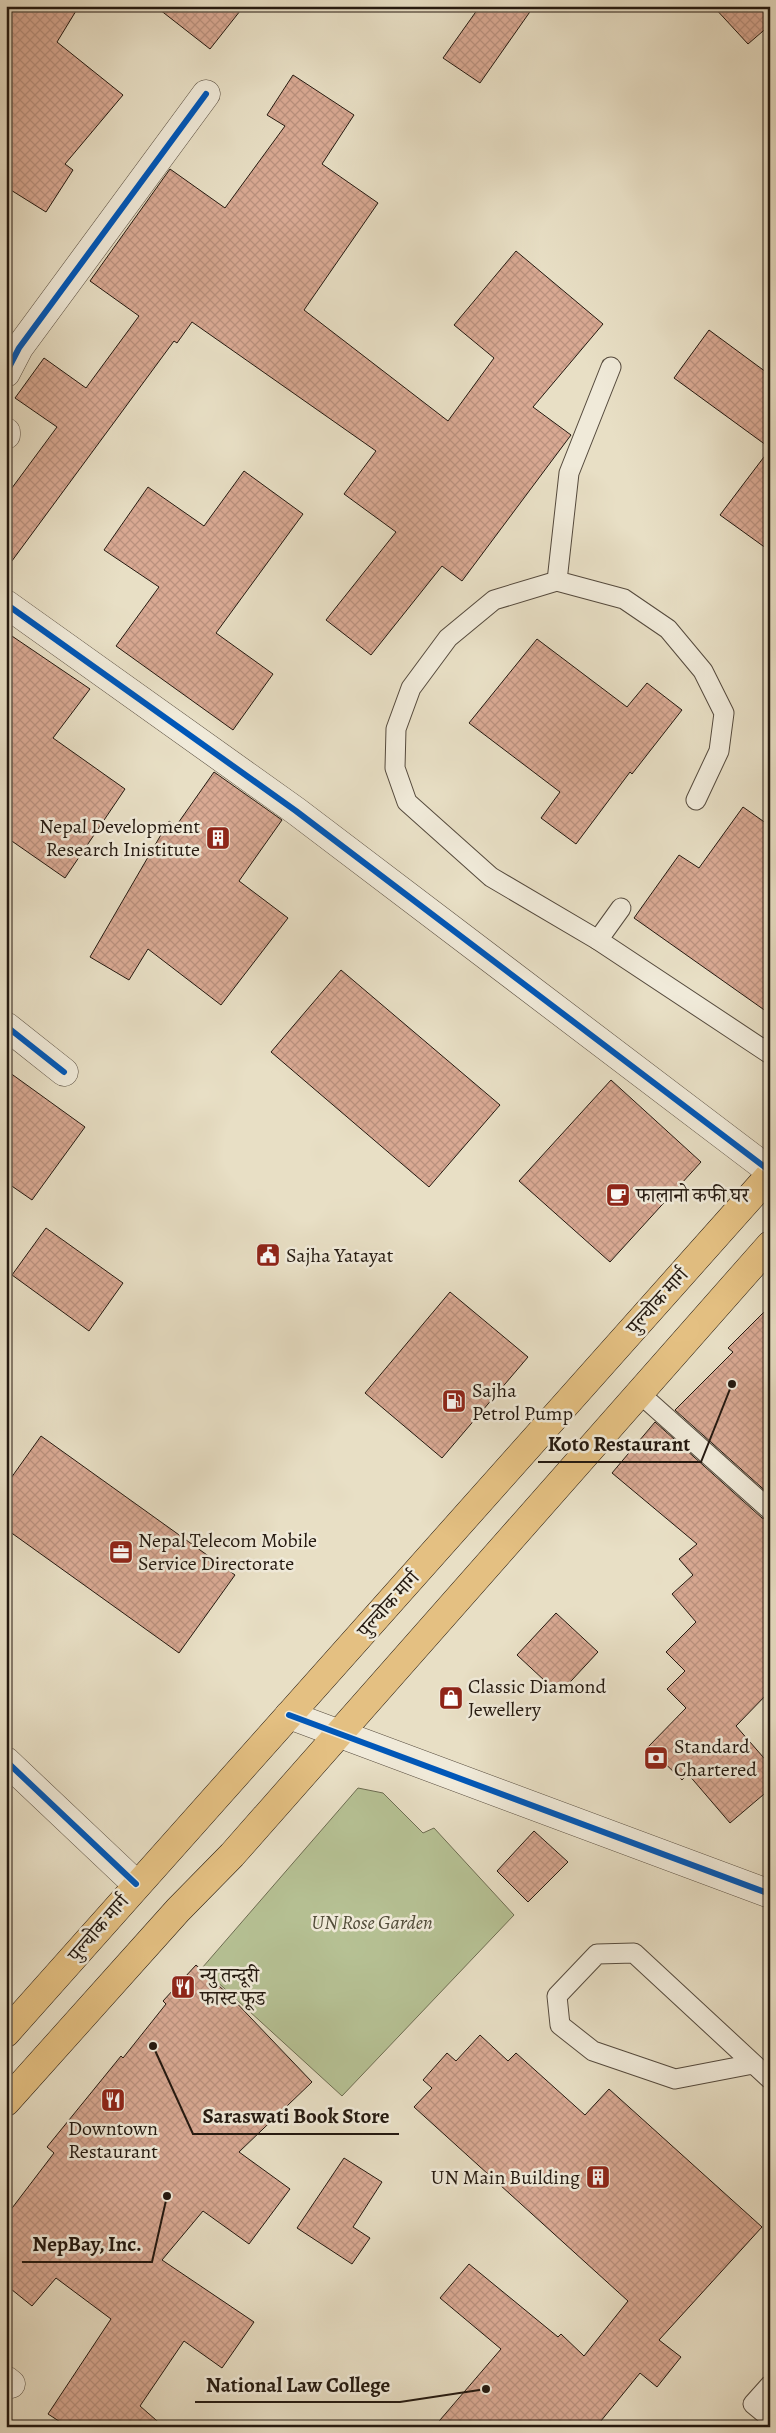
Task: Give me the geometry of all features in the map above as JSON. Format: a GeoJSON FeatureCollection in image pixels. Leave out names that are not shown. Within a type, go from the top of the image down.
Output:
{"type":"FeatureCollection","features":[{"type":"Feature","properties":{"kind":"main road","name":"पुल्चोक मार्ग"},"geometry":{"type":"LineString","coordinates":[[6,2033],[136,1884],[770,1175]]}},
{"type":"Feature","properties":{"kind":"main road"},"geometry":{"type":"LineString","coordinates":[[6,2102],[339,1734],[638,1392],[770,1245]]}},
{"type":"Feature","properties":{"kind":"street"},"geometry":{"type":"LineString","coordinates":[[6,372],[19,348],[206,94]]}},
{"type":"Feature","properties":{"kind":"street"},"geometry":{"type":"LineString","coordinates":[[6,604],[296,811],[770,1170]]}},
{"type":"Feature","properties":{"kind":"street"},"geometry":{"type":"LineString","coordinates":[[6,1026],[64,1072]]}},
{"type":"Feature","properties":{"kind":"street"},"geometry":{"type":"LineString","coordinates":[[289,1715],[770,1894]]}},
{"type":"Feature","properties":{"kind":"street"},"geometry":{"type":"LineString","coordinates":[[6,1761],[136,1884]]}},
{"type":"Feature","properties":{"kind":"lane"},"geometry":{"type":"LineString","coordinates":[[557,581],[569,473],[611,368]]}},
{"type":"Feature","properties":{"kind":"lane"},"geometry":{"type":"LineString","coordinates":[[696,800],[718,751],[724,713],[703,671],[668,629],[624,599],[557,581],[494,600],[448,638],[411,688],[396,729],[395,768],[407,802],[491,877],[598,940],[770,1054]]}},
{"type":"Feature","properties":{"kind":"lane"},"geometry":{"type":"LineString","coordinates":[[598,940],[621,908]]}},
{"type":"Feature","properties":{"kind":"lane"},"geometry":{"type":"LineString","coordinates":[[638,1392],[770,1510]]}},
{"type":"Feature","properties":{"kind":"lane"},"geometry":{"type":"LineString","coordinates":[[753,2064],[675,2079],[593,2051],[560,2025],[557,1996],[597,1954],[634,1953],[770,2079]]}},
{"type":"Feature","properties":{"kind":"lane"},"geometry":{"type":"LineString","coordinates":[[770,2385],[753,2404],[770,2418]]}},
{"type":"Feature","properties":{"kind":"green space","name":"UN Rose Garden"},"geometry":{"type":"Polygon","coordinates":[[[358,1788],[383,1793],[423,1833],[434,1828],[514,1915],[342,2096],[202,1968],[358,1788]]]}},
{"type":"Feature","properties":{"kind":"building"},"geometry":{"type":"Polygon","coordinates":[[[6,6],[79,6],[57,42],[123,95],[65,164],[73,170],[46,212],[6,187],[6,6]]]}},
{"type":"Feature","properties":{"kind":"building"},"geometry":{"type":"Polygon","coordinates":[[[155,6],[244,6],[210,49],[155,6]]]}},
{"type":"Feature","properties":{"kind":"building"},"geometry":{"type":"Polygon","coordinates":[[[480,6],[534,6],[480,83],[443,58],[480,6]]]}},
{"type":"Feature","properties":{"kind":"building"},"geometry":{"type":"Polygon","coordinates":[[[713,6],[770,6],[770,25],[748,44],[713,6]]]}},
{"type":"Feature","properties":{"kind":"building"},"geometry":{"type":"Polygon","coordinates":[[[293,75],[354,115],[322,164],[378,203],[304,310],[448,421],[494,358],[454,325],[516,251],[603,324],[533,407],[571,435],[462,581],[442,566],[371,655],[326,620],[396,532],[344,494],[376,451],[192,322],[177,343],[174,341],[6,569],[6,496],[57,427],[15,398],[44,358],[86,388],[139,316],[90,281],[170,169],[225,208],[285,126],[267,115],[293,75]]]}},
{"type":"Feature","properties":{"kind":"building"},"geometry":{"type":"Polygon","coordinates":[[[709,330],[770,375],[770,448],[674,378],[709,330]]]}},
{"type":"Feature","properties":{"kind":"building"},"geometry":{"type":"Polygon","coordinates":[[[770,449],[770,551],[720,515],[770,449]]]}},
{"type":"Feature","properties":{"kind":"building"},"geometry":{"type":"Polygon","coordinates":[[[244,471],[303,514],[216,633],[273,674],[233,730],[116,646],[159,587],[104,550],[148,487],[204,526],[244,471]]]}},
{"type":"Feature","properties":{"kind":"building"},"geometry":{"type":"Polygon","coordinates":[[[6,632],[90,689],[53,738],[125,789],[65,878],[6,837],[6,632]]]}},
{"type":"Feature","properties":{"kind":"building"},"geometry":{"type":"Polygon","coordinates":[[[537,639],[627,707],[647,683],[682,710],[632,774],[630,772],[576,844],[541,818],[560,792],[469,723],[537,639]]]}},
{"type":"Feature","properties":{"kind":"building"},"geometry":{"type":"Polygon","coordinates":[[[214,772],[282,820],[239,881],[288,918],[221,1005],[148,949],[129,980],[90,957],[169,821],[176,826],[214,772]]]}},
{"type":"Feature","properties":{"kind":"building"},"geometry":{"type":"Polygon","coordinates":[[[743,807],[770,826],[770,1014],[634,918],[679,855],[699,868],[743,807]]]}},
{"type":"Feature","properties":{"kind":"building"},"geometry":{"type":"Polygon","coordinates":[[[341,970],[500,1105],[429,1187],[271,1052],[341,970]]]}},
{"type":"Feature","properties":{"kind":"building"},"geometry":{"type":"Polygon","coordinates":[[[6,1070],[85,1127],[32,1200],[6,1182],[6,1070]]]}},
{"type":"Feature","properties":{"kind":"building"},"geometry":{"type":"Polygon","coordinates":[[[611,1080],[701,1162],[610,1262],[519,1181],[611,1080]]]}},
{"type":"Feature","properties":{"kind":"building"},"geometry":{"type":"Polygon","coordinates":[[[46,1228],[123,1283],[89,1331],[12,1275],[46,1228]]]}},
{"type":"Feature","properties":{"kind":"building"},"geometry":{"type":"Polygon","coordinates":[[[450,1292],[528,1357],[442,1458],[365,1393],[450,1292]]]}},
{"type":"Feature","properties":{"kind":"building"},"geometry":{"type":"Polygon","coordinates":[[[770,1306],[770,1495],[675,1410],[733,1352],[728,1348],[770,1306]]]}},
{"type":"Feature","properties":{"kind":"building"},"geometry":{"type":"Polygon","coordinates":[[[655,1422],[762,1518],[770,1521],[770,1691],[736,1726],[770,1765],[770,1789],[730,1823],[688,1774],[682,1780],[648,1747],[686,1708],[667,1689],[685,1671],[666,1652],[696,1622],[672,1594],[693,1575],[679,1559],[697,1544],[612,1473],[655,1422]]]}},
{"type":"Feature","properties":{"kind":"building","name":"Nepal Telecom Mobile Service Directorate"},"geometry":{"type":"Polygon","coordinates":[[[41,1436],[235,1575],[179,1653],[6,1529],[6,1485],[41,1436]]]}},
{"type":"Feature","properties":{"kind":"building"},"geometry":{"type":"Polygon","coordinates":[[[556,1613],[598,1652],[559,1694],[517,1655],[556,1613]]]}},
{"type":"Feature","properties":{"kind":"building"},"geometry":{"type":"Polygon","coordinates":[[[534,1831],[568,1862],[528,1902],[497,1871],[534,1831]]]}},
{"type":"Feature","properties":{"kind":"building"},"geometry":{"type":"Polygon","coordinates":[[[196,1965],[229,1995],[312,2082],[239,2152],[290,2189],[249,2244],[203,2211],[162,2260],[254,2322],[222,2368],[184,2341],[140,2406],[164,2427],[68,2427],[48,2414],[111,2319],[56,2278],[32,2306],[6,2285],[6,2216],[54,2153],[47,2147],[166,2004],[163,2001],[196,1965]]]}},
{"type":"Feature","properties":{"kind":"building","name":"UN Main Building"},"geometry":{"type":"Polygon","coordinates":[[[480,2035],[508,2061],[516,2053],[585,2115],[609,2089],[762,2227],[659,2340],[681,2357],[657,2387],[640,2373],[596,2427],[434,2427],[501,2349],[440,2298],[469,2264],[558,2337],[561,2334],[584,2356],[628,2301],[414,2107],[432,2088],[423,2080],[447,2053],[456,2061],[480,2035]]]}},
{"type":"Feature","properties":{"kind":"building"},"geometry":{"type":"Polygon","coordinates":[[[344,2158],[382,2182],[353,2227],[370,2238],[352,2264],[297,2228],[344,2158]]]}},
{"type":"Feature","properties":{"kind":"cycle path"},"geometry":{"type":"LineString","coordinates":[[6,373],[19,348],[206,94]]}},
{"type":"Feature","properties":{"kind":"cycle path"},"geometry":{"type":"LineString","coordinates":[[6,604],[296,811],[770,1171]]}},
{"type":"Feature","properties":{"kind":"cycle path"},"geometry":{"type":"LineString","coordinates":[[6,1026],[64,1072]]}},
{"type":"Feature","properties":{"kind":"cycle path"},"geometry":{"type":"LineString","coordinates":[[289,1715],[770,1894]]}},
{"type":"Feature","properties":{"kind":"cycle path"},"geometry":{"type":"LineString","coordinates":[[6,1761],[136,1884]]}},
{"type":"Feature","properties":{"kind":"place","name":"Nepal Development Research Inistitute"},"geometry":{"type":"Point","coordinates":[218,838]}},
{"type":"Feature","properties":{"kind":"place","name":"फालानो कफी घर"},"geometry":{"type":"Point","coordinates":[618,1195]}},
{"type":"Feature","properties":{"kind":"place","name":"Sajha Yatayat"},"geometry":{"type":"Point","coordinates":[268,1255]}},
{"type":"Feature","properties":{"kind":"place","name":"Koto Restaurant"},"geometry":{"type":"Point","coordinates":[732,1384]}},
{"type":"Feature","properties":{"kind":"place","name":"Sajha Petrol Pump"},"geometry":{"type":"Point","coordinates":[454,1401]}},
{"type":"Feature","properties":{"kind":"place","name":"Nepal Telecom Mobile Service Directorate"},"geometry":{"type":"Point","coordinates":[121,1552]}},
{"type":"Feature","properties":{"kind":"place","name":"Classic Diamond Jewellery"},"geometry":{"type":"Point","coordinates":[451,1698]}},
{"type":"Feature","properties":{"kind":"place","name":"Standard Chartered"},"geometry":{"type":"Point","coordinates":[656,1758]}},
{"type":"Feature","properties":{"kind":"place","name":"न्यु तन्दूरी फास्ट फूड"},"geometry":{"type":"Point","coordinates":[183,1987]}},
{"type":"Feature","properties":{"kind":"place","name":"Saraswati Book Store"},"geometry":{"type":"Point","coordinates":[153,2046]}},
{"type":"Feature","properties":{"kind":"place","name":"Downtown Restaurant"},"geometry":{"type":"Point","coordinates":[113,2100]}},
{"type":"Feature","properties":{"kind":"place","name":"UN Main Building"},"geometry":{"type":"Point","coordinates":[598,2177]}},
{"type":"Feature","properties":{"kind":"place","name":"NepBay, Inc."},"geometry":{"type":"Point","coordinates":[167,2196]}},
{"type":"Feature","properties":{"kind":"place","name":"National Law College"},"geometry":{"type":"Point","coordinates":[486,2389]}}]}
